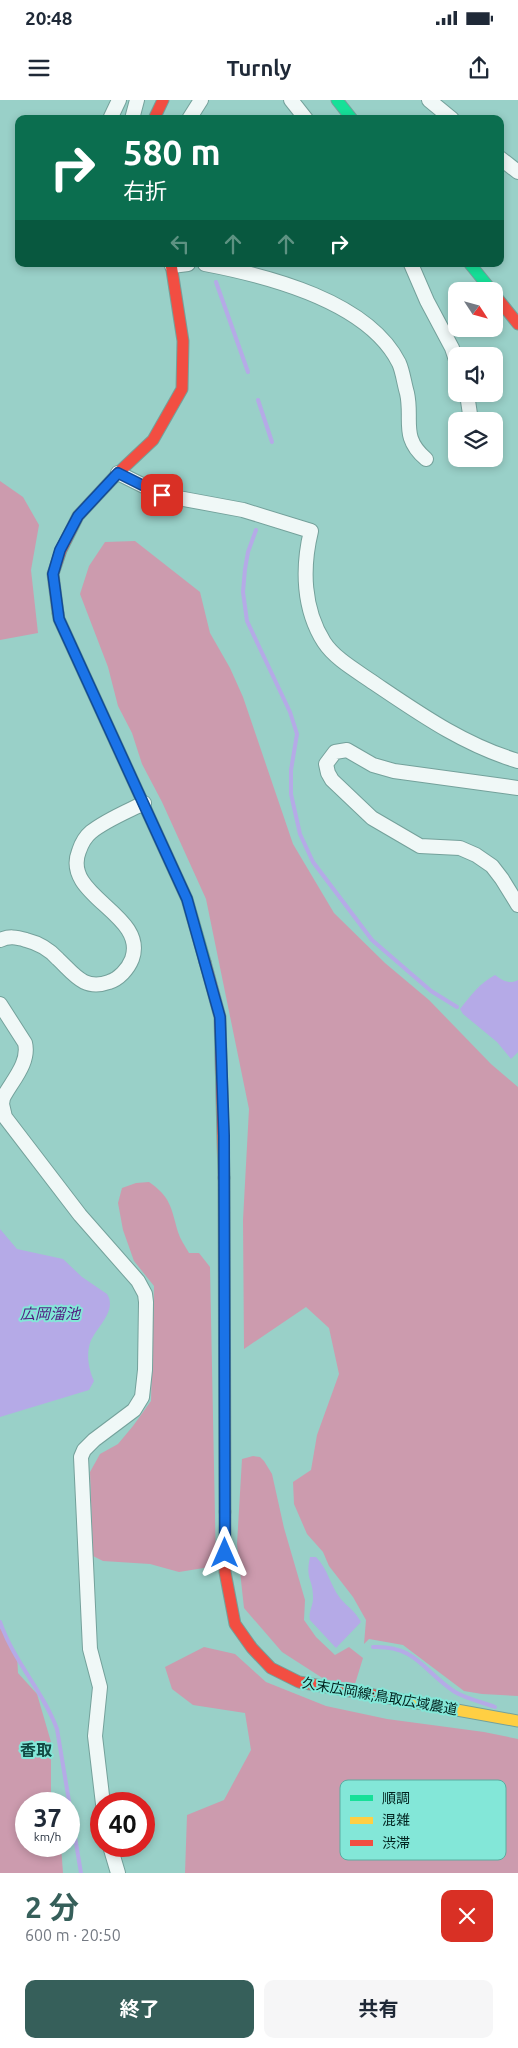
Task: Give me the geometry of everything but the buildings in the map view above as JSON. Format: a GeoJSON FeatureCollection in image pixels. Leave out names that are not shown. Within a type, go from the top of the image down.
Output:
{"type":"FeatureCollection","features":[{"type":"Feature","properties":{"kind":"street"},"geometry":{"type":"LineString","coordinates":[[112,115],[119,100]]}},
{"type":"Feature","properties":{"kind":"street"},"geometry":{"type":"LineString","coordinates":[[133,115],[137,100]]}},
{"type":"Feature","properties":{"kind":"street"},"geometry":{"type":"LineString","coordinates":[[156,115],[163,100]]}},
{"type":"Feature","properties":{"kind":"street"},"geometry":{"type":"LineString","coordinates":[[192,115],[201,100]]}},
{"type":"Feature","properties":{"kind":"street"},"geometry":{"type":"LineString","coordinates":[[292,100],[303,115]]}},
{"type":"Feature","properties":{"kind":"street"},"geometry":{"type":"LineString","coordinates":[[337,100],[349,115]]}},
{"type":"Feature","properties":{"kind":"street"},"geometry":{"type":"LineString","coordinates":[[429,100],[447,115]]}},
{"type":"Feature","properties":{"kind":"street"},"geometry":{"type":"LineString","coordinates":[[504,161],[518,172]]}},
{"type":"Feature","properties":{"kind":"street","name":"久末広岡線;鳥取広域農道"},"geometry":{"type":"LineString","coordinates":[[172,267],[183,341],[182,389],[153,440],[118,473],[78,516],[60,550],[53,574],[59,619],[187,899],[220,1017],[224,1136],[225,1572],[236,1624],[252,1648],[271,1668],[299,1682],[518,1721]]}},
{"type":"Feature","properties":{"kind":"street"},"geometry":{"type":"LineString","coordinates":[[218,267],[260,277],[314,295],[352,313],[380,336],[400,364],[408,398],[409,432],[412,444],[426,459]]}},
{"type":"Feature","properties":{"kind":"street"},"geometry":{"type":"LineString","coordinates":[[412,267],[451,347]]}},
{"type":"Feature","properties":{"kind":"street"},"geometry":{"type":"LineString","coordinates":[[472,267],[485,282]]}},
{"type":"Feature","properties":{"kind":"street"},"geometry":{"type":"LineString","coordinates":[[503,305],[518,324]]}},
{"type":"Feature","properties":{"kind":"street"},"geometry":{"type":"LineString","coordinates":[[118,473],[162,495],[243,510],[312,531],[307,547],[304,574],[314,624],[325,644],[344,662],[440,727],[473,744],[518,761]]}},
{"type":"Feature","properties":{"kind":"street"},"geometry":{"type":"LineString","coordinates":[[518,788],[394,771],[373,765],[347,750],[335,752],[326,764],[332,780],[372,818],[420,846],[460,848],[476,855],[492,866],[518,905]]}},
{"type":"Feature","properties":{"kind":"street"},"geometry":{"type":"LineString","coordinates":[[0,940],[13,937],[40,946],[57,958],[75,977],[88,984],[109,982],[123,973],[129,966],[134,951],[130,933],[82,882],[76,871],[77,854],[89,833],[144,804]]}},
{"type":"Feature","properties":{"kind":"street"},"geometry":{"type":"LineString","coordinates":[[0,1004],[26,1043],[27,1049],[23,1064],[3,1098],[2,1104],[5,1117],[80,1215],[138,1281],[145,1294],[145,1370],[142,1397],[134,1410],[94,1440],[84,1450],[81,1457],[90,1649],[100,1687],[96,1736],[102,1792]]}},
{"type":"Feature","properties":{"kind":"street"},"geometry":{"type":"LineString","coordinates":[[113,1857],[118,1873]]}},
{"type":"Feature","properties":{"kind":"shaded area"},"geometry":{"type":"Polygon","coordinates":[[[0,481],[23,497],[39,525],[31,570],[38,633],[0,640],[0,481]]]}},
{"type":"Feature","properties":{"kind":"shaded area"},"geometry":{"type":"Polygon","coordinates":[[[135,541],[200,592],[210,633],[230,668],[243,697],[293,844],[334,913],[385,963],[429,1000],[491,1064],[518,1087],[518,1696],[464,1691],[403,1645],[369,1639],[364,1644],[366,1620],[353,1597],[329,1566],[323,1552],[307,1534],[294,1504],[293,1482],[311,1470],[317,1435],[339,1374],[329,1328],[306,1307],[244,1349],[243,1220],[249,1109],[206,899],[162,802],[142,764],[132,733],[118,706],[108,667],[80,594],[89,566],[105,542],[135,541]]]}},
{"type":"Feature","properties":{"kind":"shaded area"},"geometry":{"type":"Polygon","coordinates":[[[149,1182],[166,1198],[172,1210],[179,1235],[189,1253],[199,1253],[210,1267],[216,1566],[179,1572],[150,1564],[103,1561],[93,1556],[90,1472],[100,1454],[118,1444],[151,1401],[154,1286],[134,1261],[123,1230],[118,1203],[122,1188],[136,1183],[149,1182]]]}},
{"type":"Feature","properties":{"kind":"shaded area"},"geometry":{"type":"Polygon","coordinates":[[[253,1456],[260,1457],[272,1474],[284,1528],[305,1600],[304,1620],[316,1637],[335,1655],[349,1647],[363,1658],[355,1684],[324,1679],[282,1652],[244,1608],[237,1544],[242,1459],[253,1456]]]}},
{"type":"Feature","properties":{"kind":"shaded area"},"geometry":{"type":"Polygon","coordinates":[[[0,1628],[17,1655],[18,1673],[37,1694],[51,1742],[51,1792],[15,1792],[15,1857],[62,1857],[63,1873],[0,1873],[0,1628]]]}},
{"type":"Feature","properties":{"kind":"shaded area"},"geometry":{"type":"Polygon","coordinates":[[[204,1647],[235,1654],[266,1682],[326,1706],[387,1719],[484,1732],[518,1739],[518,1873],[185,1873],[187,1815],[224,1800],[251,1750],[245,1713],[193,1705],[172,1689],[165,1667],[204,1647]]]}},
{"type":"Feature","properties":{"kind":"water"},"geometry":{"type":"Polygon","coordinates":[[[495,975],[509,982],[518,980],[518,1052],[511,1059],[497,1042],[463,1014],[460,1009],[480,986],[495,975]]]}},
{"type":"Feature","properties":{"kind":"water","name":"広岡溜池"},"geometry":{"type":"Polygon","coordinates":[[[0,1229],[17,1249],[63,1259],[82,1277],[107,1294],[110,1300],[110,1307],[90,1343],[89,1363],[94,1381],[89,1390],[0,1417],[0,1229]]]}},
{"type":"Feature","properties":{"kind":"water"},"geometry":{"type":"Polygon","coordinates":[[[310,1557],[316,1557],[320,1562],[343,1602],[356,1614],[361,1622],[336,1648],[310,1620],[313,1590],[308,1570],[310,1557]]]}},
{"type":"Feature","properties":{"kind":"waterway"},"geometry":{"type":"LineString","coordinates":[[216,282],[248,372]]}},
{"type":"Feature","properties":{"kind":"waterway"},"geometry":{"type":"LineString","coordinates":[[258,400],[272,442]]}},
{"type":"Feature","properties":{"kind":"waterway"},"geometry":{"type":"LineString","coordinates":[[256,530],[248,552],[245,569],[243,592],[247,621],[290,712],[297,734],[291,770],[291,794],[300,834],[313,862],[372,940],[431,991],[457,1007]]}},
{"type":"Feature","properties":{"kind":"waterway"},"geometry":{"type":"LineString","coordinates":[[0,1622],[6,1637],[44,1702],[57,1729],[81,1873]]}},
{"type":"Feature","properties":{"kind":"waterway"},"geometry":{"type":"LineString","coordinates":[[373,1647],[388,1647],[399,1650],[418,1661],[455,1692],[495,1707]]}},
{"type":"Feature","properties":{"kind":"traffic: fast"},"geometry":{"type":"LineString","coordinates":[[337,100],[349,115]]}},
{"type":"Feature","properties":{"kind":"traffic: fast"},"geometry":{"type":"LineString","coordinates":[[472,267],[485,282]]}},
{"type":"Feature","properties":{"kind":"traffic: fast"},"geometry":{"type":"LineString","coordinates":[[58,613],[59,619],[187,899],[205,962]]}},
{"type":"Feature","properties":{"kind":"traffic: slow"},"geometry":{"type":"LineString","coordinates":[[224,1178],[225,1512]]}},
{"type":"Feature","properties":{"kind":"traffic: slow"},"geometry":{"type":"LineString","coordinates":[[396,1699],[518,1721]]}},
{"type":"Feature","properties":{"kind":"traffic: jam"},"geometry":{"type":"LineString","coordinates":[[156,115],[163,100]]}},
{"type":"Feature","properties":{"kind":"traffic: jam"},"geometry":{"type":"LineString","coordinates":[[58,613],[53,574],[61,550],[78,516],[118,473],[153,440],[182,389],[183,341],[171,267]]}},
{"type":"Feature","properties":{"kind":"traffic: jam"},"geometry":{"type":"LineString","coordinates":[[503,305],[518,324]]}},
{"type":"Feature","properties":{"kind":"traffic: jam"},"geometry":{"type":"LineString","coordinates":[[205,962],[220,1017],[224,1178]]}},
{"type":"Feature","properties":{"kind":"traffic: jam"},"geometry":{"type":"LineString","coordinates":[[225,1512],[225,1572],[235,1624],[252,1648],[271,1668],[299,1682],[396,1699]]}},
{"type":"Feature","properties":{"kind":"district","name":"香取"},"geometry":{"type":"Point","coordinates":[36,1750]}},
{"type":"Feature","properties":{"kind":"route"},"geometry":{"type":"LineString","coordinates":[[162,495],[118,473],[78,516],[60,550],[53,574],[59,619],[187,899],[220,1017],[224,1117],[225,1553]]}}]}
